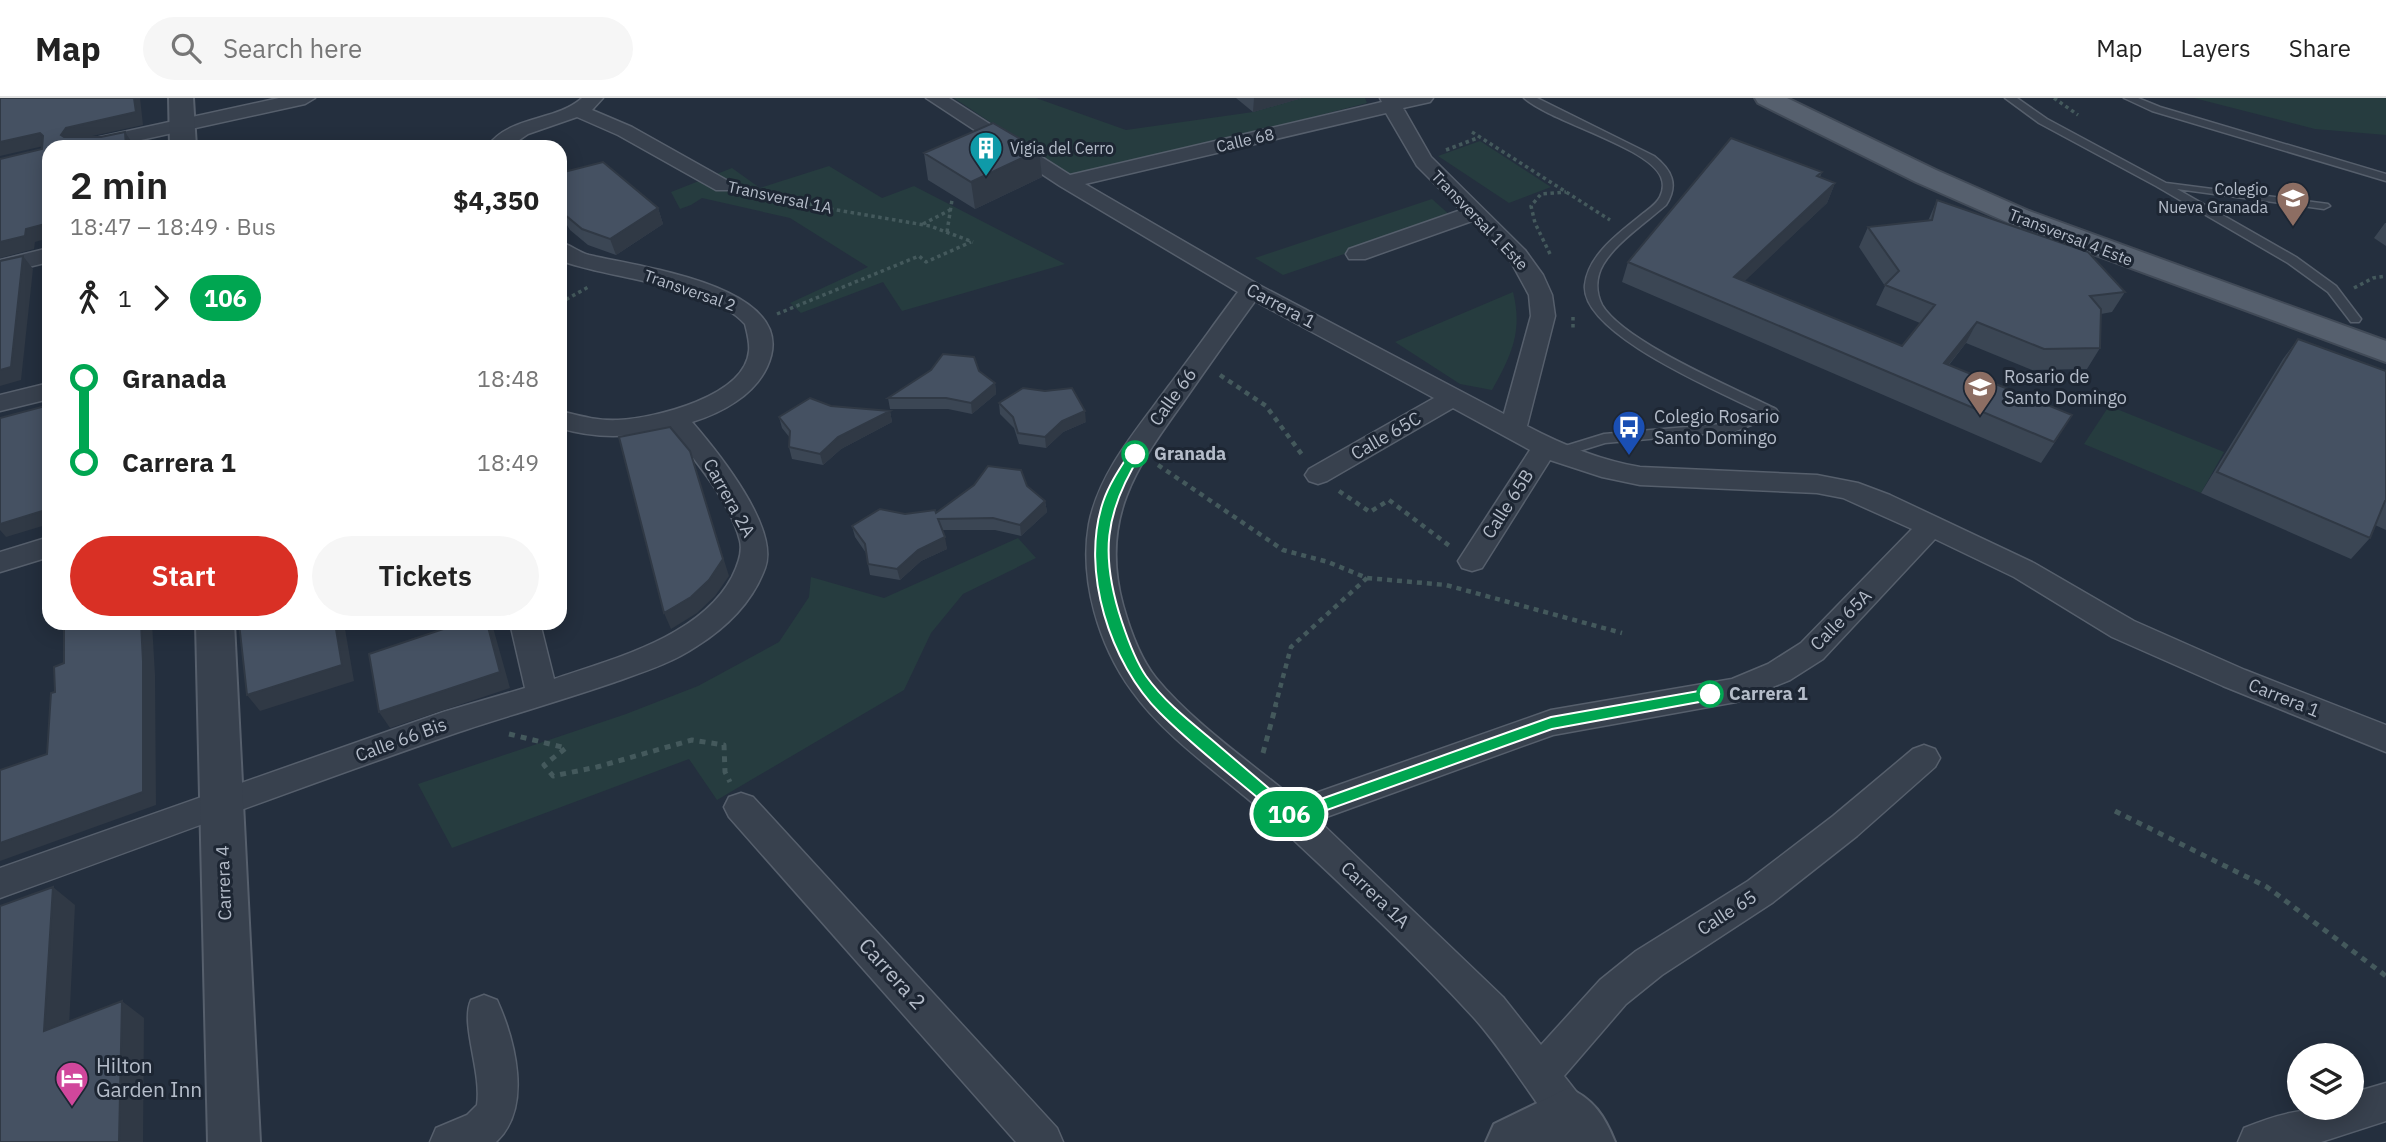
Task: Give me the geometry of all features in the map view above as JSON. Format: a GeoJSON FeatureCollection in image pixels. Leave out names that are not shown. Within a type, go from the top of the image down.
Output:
{"type":"FeatureCollection","features":[{"type":"Feature","properties":{"kind":"main road","name":"Transversal 4 Este"},"geometry":{"type":"LineString","coordinates":[[1767,98],[2006,212],[2386,352]]}},
{"type":"Feature","properties":{"kind":"main road","name":"Transversal 4 Este"},"geometry":{"type":"LineString","coordinates":[[1817,98],[2012,192],[2386,331]]}},
{"type":"Feature","properties":{"kind":"street"},"geometry":{"type":"LineString","coordinates":[[181,98],[182,136]]}},
{"type":"Feature","properties":{"kind":"street"},"geometry":{"type":"LineString","coordinates":[[146,140],[182,136],[305,98]]}},
{"type":"Feature","properties":{"kind":"street","name":"Carrera 1"},"geometry":{"type":"LineString","coordinates":[[936,98],[1067,182],[1251,290],[1551,450],[1602,468],[1640,476],[1817,484],[1848,490],[1880,502],[2024,570],[2123,629],[2234,678],[2386,739]]}},
{"type":"Feature","properties":{"kind":"street","name":"Calle 68"},"geometry":{"type":"LineString","coordinates":[[1067,182],[1391,102],[1423,98]]}},
{"type":"Feature","properties":{"kind":"street","name":"Transversal 1 Este"},"geometry":{"type":"LineString","coordinates":[[1391,102],[1418,153],[1520,260],[1535,279],[1544,302],[1544,316],[1513,429]]}},
{"type":"Feature","properties":{"kind":"street"},"geometry":{"type":"LineString","coordinates":[[503,140],[526,126],[586,104]]}},
{"type":"Feature","properties":{"kind":"street","name":"Transversal 1A"},"geometry":{"type":"LineString","coordinates":[[586,104],[625,131],[723,186]]}},
{"type":"Feature","properties":{"kind":"street"},"geometry":{"type":"LineString","coordinates":[[1357,254],[1474,212]]}},
{"type":"Feature","properties":{"kind":"street","name":"Transversal 2"},"geometry":{"type":"LineString","coordinates":[[567,256],[622,268],[721,298],[744,309],[757,322],[764,349],[757,369],[737,391],[709,408],[676,420],[606,428],[567,420]]}},
{"type":"Feature","properties":{"kind":"street"},"geometry":{"type":"LineString","coordinates":[[0,267],[42,258]]}},
{"type":"Feature","properties":{"kind":"street","name":"Calle 66"},"geometry":{"type":"LineString","coordinates":[[1100,552],[1108,504],[1118,481],[1251,290]]}},
{"type":"Feature","properties":{"kind":"street"},"geometry":{"type":"LineString","coordinates":[[0,403],[42,393]]}},
{"type":"Feature","properties":{"kind":"street","name":"Calle 65C"},"geometry":{"type":"LineString","coordinates":[[1318,475],[1454,397]]}},
{"type":"Feature","properties":{"kind":"street","name":"Carrera 2A"},"geometry":{"type":"LineString","coordinates":[[676,420],[712,462],[748,525],[755,544]]}},
{"type":"Feature","properties":{"kind":"street","name":"Calle 65B"},"geometry":{"type":"LineString","coordinates":[[1472,561],[1551,450]]}},
{"type":"Feature","properties":{"kind":"street","name":"Calle 65A"},"geometry":{"type":"LineString","coordinates":[[1291,816],[1551,723],[1736,690],[1759,682],[1812,651],[1931,526]]}},
{"type":"Feature","properties":{"kind":"street","name":"Calle 66 Bis"},"geometry":{"type":"LineString","coordinates":[[0,883],[454,721],[542,695],[647,659],[686,639],[717,616],[738,593],[752,566],[755,544]]}},
{"type":"Feature","properties":{"kind":"street"},"geometry":{"type":"LineString","coordinates":[[0,562],[42,549]]}},
{"type":"Feature","properties":{"kind":"street","name":"Carrera 1A"},"geometry":{"type":"LineString","coordinates":[[1100,552],[1113,620],[1139,678],[1165,709],[1291,816],[1363,882],[1481,1000],[1566,1110]]}},
{"type":"Feature","properties":{"kind":"street","name":"Carrera 4"},"geometry":{"type":"LineString","coordinates":[[215,630],[234,1142]]}},
{"type":"Feature","properties":{"kind":"street"},"geometry":{"type":"LineString","coordinates":[[528,630],[542,695]]}},
{"type":"Feature","properties":{"kind":"street","name":"Calle 65"},"geometry":{"type":"LineString","coordinates":[[1512,1142],[1566,1110],[1613,992],[1649,963],[1760,892],[1924,758]]}},
{"type":"Feature","properties":{"kind":"street","name":"Carrera 2"},"geometry":{"type":"LineString","coordinates":[[741,807],[1043,1142]]}},
{"type":"Feature","properties":{"kind":"street"},"geometry":{"type":"LineString","coordinates":[[450,1142],[486,1126],[495,1115],[499,1086],[484,1013]]}},
{"type":"Feature","properties":{"kind":"street"},"geometry":{"type":"LineString","coordinates":[[2258,1142],[2386,1102]]}},
{"type":"Feature","properties":{"kind":"lane"},"geometry":{"type":"LineString","coordinates":[[1529,98],[1639,152],[1665,171],[1670,188],[1668,195],[1595,264],[1591,276],[1592,296],[1602,314],[1623,334],[1649,351],[1771,412],[1736,427],[1604,439],[1551,450]]}},
{"type":"Feature","properties":{"kind":"lane"},"geometry":{"type":"LineString","coordinates":[[2010,98],[2043,121],[2299,264],[2332,289],[2355,319]]}},
{"type":"Feature","properties":{"kind":"lane"},"geometry":{"type":"LineString","coordinates":[[2129,98],[2156,109],[2386,178]]}},
{"type":"Feature","properties":{"kind":"lane"},"geometry":{"type":"LineString","coordinates":[[2160,184],[2324,206]]}},
{"type":"Feature","properties":{"kind":"path"},"geometry":{"type":"LineString","coordinates":[[1472,132],[1628,232]]}},
{"type":"Feature","properties":{"kind":"path"},"geometry":{"type":"LineString","coordinates":[[1441,152],[1481,137]]}},
{"type":"Feature","properties":{"kind":"path","name":"Transversal 1A"},"geometry":{"type":"LineString","coordinates":[[723,186],[922,225],[973,242],[926,262],[919,256],[757,322]]}},
{"type":"Feature","properties":{"kind":"path"},"geometry":{"type":"LineString","coordinates":[[1556,265],[1535,223],[1531,205],[1541,194],[1567,192]]}},
{"type":"Feature","properties":{"kind":"path"},"geometry":{"type":"LineString","coordinates":[[947,232],[952,200]]}},
{"type":"Feature","properties":{"kind":"path"},"geometry":{"type":"LineString","coordinates":[[922,225],[952,209]]}},
{"type":"Feature","properties":{"kind":"path"},"geometry":{"type":"LineString","coordinates":[[2372,278],[2386,276]]}},
{"type":"Feature","properties":{"kind":"path"},"geometry":{"type":"LineString","coordinates":[[1573,330],[1574,309]]}},
{"type":"Feature","properties":{"kind":"path"},"geometry":{"type":"LineString","coordinates":[[1137,451],[1283,550],[1328,562],[1367,578],[1446,585],[1622,633]]}},
{"type":"Feature","properties":{"kind":"path"},"geometry":{"type":"LineString","coordinates":[[1254,785],[1291,647],[1367,578]]}},
{"type":"Feature","properties":{"kind":"path"},"geometry":{"type":"LineString","coordinates":[[454,721],[566,748],[544,765],[553,776],[597,767],[692,740],[724,745],[725,772],[741,807]]}},
{"type":"Feature","properties":{"kind":"path"},"geometry":{"type":"LineString","coordinates":[[2115,811],[2267,887],[2386,976]]}},
{"type":"Feature","properties":{"kind":"green space"},"geometry":{"type":"Polygon","coordinates":[[[954,98],[1036,98],[1126,130],[1253,112],[1302,98],[1365,98],[1367,103],[1071,176],[954,98]]]}},
{"type":"Feature","properties":{"kind":"green space"},"geometry":{"type":"Polygon","coordinates":[[[2194,98],[2386,98],[2386,135],[2315,129],[2194,98]]]}},
{"type":"Feature","properties":{"kind":"green space"},"geometry":{"type":"Polygon","coordinates":[[[1480,141],[1551,187],[1509,203],[1438,156],[1480,141]]]}},
{"type":"Feature","properties":{"kind":"green space"},"geometry":{"type":"Polygon","coordinates":[[[829,166],[882,198],[914,186],[1065,264],[902,311],[883,282],[801,313],[790,303],[868,267],[790,218],[702,198],[680,209],[671,192],[732,168],[760,188],[829,166]]]}},
{"type":"Feature","properties":{"kind":"green space"},"geometry":{"type":"Polygon","coordinates":[[[1432,199],[1452,217],[1283,275],[1255,258],[1432,199]]]}},
{"type":"Feature","properties":{"kind":"green space"},"geometry":{"type":"Polygon","coordinates":[[[1513,292],[1516,332],[1510,355],[1492,390],[1460,384],[1395,342],[1513,292]]]}},
{"type":"Feature","properties":{"kind":"green space"},"geometry":{"type":"Polygon","coordinates":[[[2109,406],[2224,452],[2201,493],[2084,444],[2109,406]]]}},
{"type":"Feature","properties":{"kind":"green space"},"geometry":{"type":"Polygon","coordinates":[[[1018,538],[1036,558],[963,594],[931,633],[904,690],[717,800],[689,759],[452,848],[418,784],[626,714],[698,686],[779,642],[809,597],[811,577],[884,598],[1018,538]]]}},
{"type":"Feature","properties":{"kind":"building"},"geometry":{"type":"Polygon","coordinates":[[[0,98],[134,98],[136,112],[66,128],[61,135],[101,137],[125,132],[126,140],[43,140],[40,133],[0,142],[0,98]]]}},
{"type":"Feature","properties":{"kind":"building"},"geometry":{"type":"Polygon","coordinates":[[[993,123],[1039,150],[971,182],[924,153],[993,123]]]}},
{"type":"Feature","properties":{"kind":"building"},"geometry":{"type":"Polygon","coordinates":[[[1731,138],[1822,172],[1817,176],[1835,183],[1734,277],[1902,346],[1935,305],[1885,285],[1899,271],[1868,227],[1932,220],[1937,200],[2088,252],[2125,292],[2090,296],[2101,309],[2100,348],[2044,349],[1977,322],[1944,363],[2072,415],[2054,442],[1628,262],[1731,138]]]}},
{"type":"Feature","properties":{"kind":"building"},"geometry":{"type":"Polygon","coordinates":[[[42,149],[42,225],[26,229],[25,236],[0,242],[0,159],[42,149]]]}},
{"type":"Feature","properties":{"kind":"building"},"geometry":{"type":"Polygon","coordinates":[[[603,162],[658,208],[610,239],[582,229],[567,216],[567,171],[603,162]]]}},
{"type":"Feature","properties":{"kind":"building"},"geometry":{"type":"Polygon","coordinates":[[[23,256],[11,367],[0,370],[0,261],[23,256]]]}},
{"type":"Feature","properties":{"kind":"building"},"geometry":{"type":"Polygon","coordinates":[[[2298,339],[2386,371],[2386,501],[2370,538],[2217,472],[2298,339]]]}},
{"type":"Feature","properties":{"kind":"building"},"geometry":{"type":"Polygon","coordinates":[[[943,354],[974,357],[979,371],[995,383],[971,403],[946,398],[888,398],[931,370],[943,354]]]}},
{"type":"Feature","properties":{"kind":"building"},"geometry":{"type":"Polygon","coordinates":[[[1023,388],[1045,391],[1072,388],[1085,411],[1062,421],[1045,437],[1018,433],[1013,417],[999,403],[1023,388]]]}},
{"type":"Feature","properties":{"kind":"building"},"geometry":{"type":"Polygon","coordinates":[[[810,398],[831,406],[890,411],[838,437],[820,454],[789,447],[790,431],[779,417],[810,398]]]}},
{"type":"Feature","properties":{"kind":"building"},"geometry":{"type":"Polygon","coordinates":[[[42,407],[42,511],[0,524],[0,418],[42,407]]]}},
{"type":"Feature","properties":{"kind":"building"},"geometry":{"type":"Polygon","coordinates":[[[670,427],[690,451],[723,559],[709,580],[691,597],[664,613],[619,437],[670,427]]]}},
{"type":"Feature","properties":{"kind":"building"},"geometry":{"type":"Polygon","coordinates":[[[988,466],[1021,470],[1027,486],[1045,501],[1020,525],[993,518],[938,519],[945,537],[918,550],[897,569],[868,564],[865,544],[852,526],[880,509],[905,514],[935,510],[936,513],[974,485],[988,466]]]}},
{"type":"Feature","properties":{"kind":"building"},"geometry":{"type":"Polygon","coordinates":[[[64,630],[141,630],[143,792],[0,843],[0,770],[47,754],[51,693],[55,692],[54,667],[64,663],[64,630]]]}},
{"type":"Feature","properties":{"kind":"building"},"geometry":{"type":"Polygon","coordinates":[[[240,630],[336,630],[342,665],[247,695],[240,630]]]}},
{"type":"Feature","properties":{"kind":"building"},"geometry":{"type":"Polygon","coordinates":[[[440,630],[489,630],[500,672],[379,712],[369,654],[440,630]]]}},
{"type":"Feature","properties":{"kind":"building"},"geometry":{"type":"Polygon","coordinates":[[[53,887],[44,1031],[122,1001],[119,1142],[0,1142],[0,906],[53,887]]]}},
{"type":"Feature","properties":{"kind":"bus line","name":"106"},"geometry":{"type":"LineString","coordinates":[[1135,454],[1118,481],[1108,504],[1100,552],[1105,588],[1122,644],[1139,678],[1165,709],[1291,816],[1551,723],[1710,694]]}},
{"type":"Feature","properties":{"kind":"place","name":"Vigia del Cerro"},"geometry":{"type":"Point","coordinates":[986,178]}},
{"type":"Feature","properties":{"kind":"place","name":"Colegio Nueva Granada"},"geometry":{"type":"Point","coordinates":[2293,228]}},
{"type":"Feature","properties":{"kind":"place","name":"Rosario de Santo Domingo"},"geometry":{"type":"Point","coordinates":[1980,417]}},
{"type":"Feature","properties":{"kind":"place","name":"Granada"},"geometry":{"type":"Point","coordinates":[1135,454]}},
{"type":"Feature","properties":{"kind":"place","name":"Colegio Rosario Santo Domingo"},"geometry":{"type":"Point","coordinates":[1629,457]}},
{"type":"Feature","properties":{"kind":"place","name":"Carrera 1"},"geometry":{"type":"Point","coordinates":[1710,694]}},
{"type":"Feature","properties":{"kind":"place","name":"Hilton Garden Inn"},"geometry":{"type":"Point","coordinates":[72,1108]}}]}
